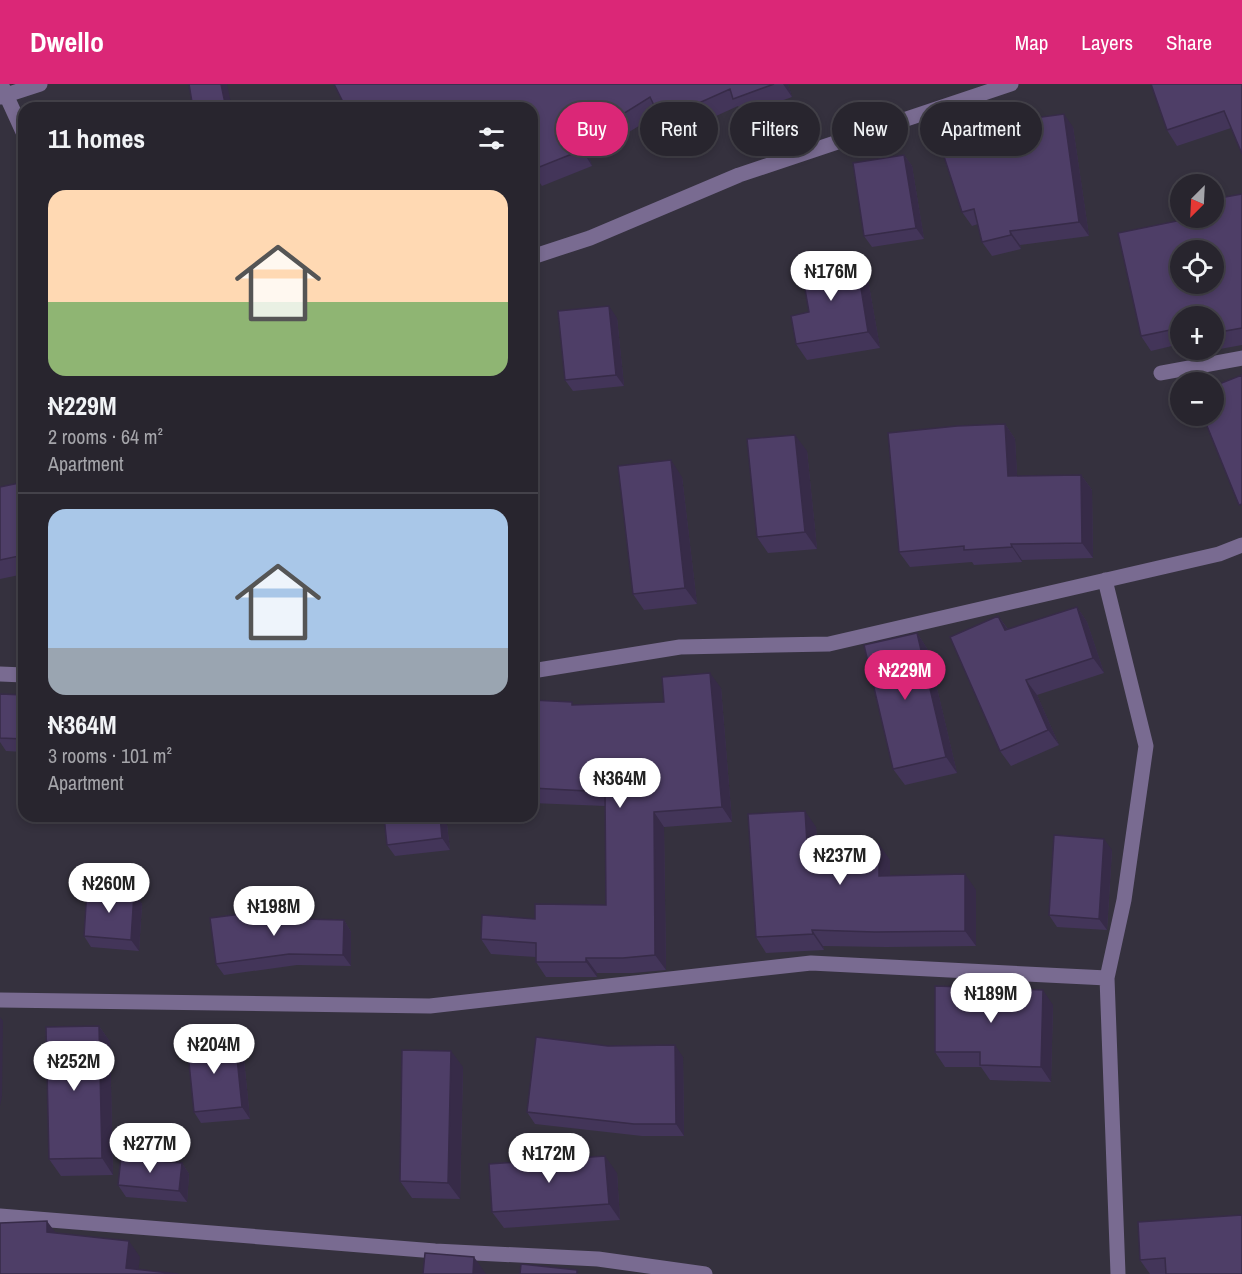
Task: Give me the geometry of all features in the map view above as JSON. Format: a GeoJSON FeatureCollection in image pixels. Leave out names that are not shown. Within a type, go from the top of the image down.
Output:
{"type":"FeatureCollection","features":[{"type":"Feature","properties":{"kind":"street"},"geometry":{"type":"LineString","coordinates":[[18,123],[2,92],[40,84]]}},
{"type":"Feature","properties":{"kind":"street"},"geometry":{"type":"LineString","coordinates":[[538,255],[590,238],[740,175],[1011,84]]}},
{"type":"Feature","properties":{"kind":"street"},"geometry":{"type":"LineString","coordinates":[[1161,373],[1242,358]]}},
{"type":"Feature","properties":{"kind":"street"},"geometry":{"type":"LineString","coordinates":[[538,670],[680,647],[829,644],[1219,554],[1242,545]]}},
{"type":"Feature","properties":{"kind":"street"},"geometry":{"type":"LineString","coordinates":[[1105,580],[1146,746],[1124,900],[1107,978],[1118,1274]]}},
{"type":"Feature","properties":{"kind":"street"},"geometry":{"type":"LineString","coordinates":[[0,674],[18,675]]}},
{"type":"Feature","properties":{"kind":"street"},"geometry":{"type":"LineString","coordinates":[[0,1000],[430,1006],[811,963],[1107,978]]}},
{"type":"Feature","properties":{"kind":"street"},"geometry":{"type":"LineString","coordinates":[[0,1216],[435,1251],[598,1259],[705,1274]]}},
{"type":"Feature","properties":{"kind":"building"},"geometry":{"type":"Polygon","coordinates":[[[189,84],[221,84],[225,102],[192,102],[189,84]]]}},
{"type":"Feature","properties":{"kind":"building"},"geometry":{"type":"Polygon","coordinates":[[[334,84],[774,84],[733,99],[730,89],[701,102],[652,102],[650,97],[628,111],[628,102],[556,102],[556,156],[567,156],[538,168],[538,102],[343,102],[334,84]]]}},
{"type":"Feature","properties":{"kind":"building"},"geometry":{"type":"Polygon","coordinates":[[[1151,84],[1242,84],[1242,154],[1224,111],[1167,130],[1151,84]]]}},
{"type":"Feature","properties":{"kind":"building"},"geometry":{"type":"Polygon","coordinates":[[[1064,114],[1079,222],[1010,231],[1011,235],[982,242],[974,209],[962,212],[944,156],[1042,156],[1042,117],[1064,114]]]}},
{"type":"Feature","properties":{"kind":"building"},"geometry":{"type":"Polygon","coordinates":[[[904,156],[916,228],[864,236],[853,163],[904,156]]]}},
{"type":"Feature","properties":{"kind":"building"},"geometry":{"type":"Polygon","coordinates":[[[1242,194],[1242,328],[1224,331],[1224,306],[1170,306],[1170,330],[1141,336],[1118,233],[1170,222],[1170,228],[1224,228],[1224,197],[1242,194]]]}},
{"type":"Feature","properties":{"kind":"building"},"geometry":{"type":"Polygon","coordinates":[[[856,257],[868,332],[796,344],[791,316],[809,312],[801,266],[856,257]]]}},
{"type":"Feature","properties":{"kind":"building"},"geometry":{"type":"Polygon","coordinates":[[[609,306],[616,375],[565,380],[558,311],[609,306]]]}},
{"type":"Feature","properties":{"kind":"building"},"geometry":{"type":"Polygon","coordinates":[[[1242,375],[1242,504],[1239,505],[1207,426],[1224,426],[1224,382],[1242,375]]]}},
{"type":"Feature","properties":{"kind":"building"},"geometry":{"type":"Polygon","coordinates":[[[1005,424],[1008,476],[1081,475],[1082,543],[1011,544],[1012,547],[964,550],[964,546],[899,552],[888,433],[1005,424]]]}},
{"type":"Feature","properties":{"kind":"building"},"geometry":{"type":"Polygon","coordinates":[[[795,435],[805,532],[757,537],[747,439],[795,435]]]}},
{"type":"Feature","properties":{"kind":"building"},"geometry":{"type":"Polygon","coordinates":[[[671,460],[685,588],[633,594],[618,466],[671,460]]]}},
{"type":"Feature","properties":{"kind":"building"},"geometry":{"type":"Polygon","coordinates":[[[18,483],[18,556],[0,560],[0,487],[18,483]]]}},
{"type":"Feature","properties":{"kind":"building"},"geometry":{"type":"Polygon","coordinates":[[[1077,607],[1093,658],[1026,680],[1048,730],[1000,751],[950,637],[998,616],[1005,630],[1077,607]]]}},
{"type":"Feature","properties":{"kind":"building"},"geometry":{"type":"Polygon","coordinates":[[[917,633],[946,757],[893,769],[864,645],[917,633]]]}},
{"type":"Feature","properties":{"kind":"building"},"geometry":{"type":"Polygon","coordinates":[[[710,673],[722,807],[654,812],[655,955],[586,958],[586,962],[536,962],[536,943],[481,939],[482,915],[535,919],[535,904],[606,905],[605,792],[538,788],[538,700],[572,702],[572,705],[664,702],[662,677],[710,673]]]}},
{"type":"Feature","properties":{"kind":"building"},"geometry":{"type":"Polygon","coordinates":[[[0,694],[18,695],[18,739],[0,738],[0,694]]]}},
{"type":"Feature","properties":{"kind":"building"},"geometry":{"type":"Polygon","coordinates":[[[805,811],[807,843],[879,844],[879,876],[965,874],[965,931],[812,930],[813,934],[756,937],[748,814],[805,811]]]}},
{"type":"Feature","properties":{"kind":"building"},"geometry":{"type":"Polygon","coordinates":[[[385,822],[441,822],[442,838],[387,845],[385,822]]]}},
{"type":"Feature","properties":{"kind":"building"},"geometry":{"type":"Polygon","coordinates":[[[1054,835],[1104,839],[1099,919],[1049,915],[1054,835]]]}},
{"type":"Feature","properties":{"kind":"building"},"geometry":{"type":"Polygon","coordinates":[[[87,889],[134,893],[131,940],[84,936],[87,889]]]}},
{"type":"Feature","properties":{"kind":"building"},"geometry":{"type":"Polygon","coordinates":[[[258,912],[259,918],[344,920],[343,955],[289,954],[216,964],[210,918],[258,912]]]}},
{"type":"Feature","properties":{"kind":"building"},"geometry":{"type":"Polygon","coordinates":[[[935,986],[1043,990],[1041,1067],[980,1065],[980,1052],[935,1052],[935,986]]]}},
{"type":"Feature","properties":{"kind":"building"},"geometry":{"type":"Polygon","coordinates":[[[99,1026],[102,1158],[49,1159],[46,1027],[99,1026]]]}},
{"type":"Feature","properties":{"kind":"building"},"geometry":{"type":"Polygon","coordinates":[[[536,1037],[608,1046],[675,1045],[676,1124],[634,1124],[527,1112],[536,1037]]]}},
{"type":"Feature","properties":{"kind":"building"},"geometry":{"type":"Polygon","coordinates":[[[235,1038],[242,1107],[194,1112],[187,1043],[235,1038]]]}},
{"type":"Feature","properties":{"kind":"building"},"geometry":{"type":"Polygon","coordinates":[[[402,1050],[451,1051],[448,1183],[400,1181],[402,1050]]]}},
{"type":"Feature","properties":{"kind":"building"},"geometry":{"type":"Polygon","coordinates":[[[605,1156],[609,1204],[492,1212],[489,1164],[605,1156]]]}},
{"type":"Feature","properties":{"kind":"building"},"geometry":{"type":"Polygon","coordinates":[[[121,1158],[182,1163],[179,1191],[118,1185],[121,1158]]]}},
{"type":"Feature","properties":{"kind":"building"},"geometry":{"type":"Polygon","coordinates":[[[1242,1215],[1242,1274],[1166,1274],[1165,1258],[1140,1260],[1138,1222],[1242,1215]]]}},
{"type":"Feature","properties":{"kind":"building"},"geometry":{"type":"Polygon","coordinates":[[[47,1221],[47,1232],[129,1241],[126,1268],[178,1274],[0,1274],[0,1223],[47,1221]]]}},
{"type":"Feature","properties":{"kind":"building"},"geometry":{"type":"Polygon","coordinates":[[[425,1253],[474,1257],[473,1274],[423,1274],[425,1253]]]}},
{"type":"Feature","properties":{"kind":"building"},"geometry":{"type":"Polygon","coordinates":[[[521,1264],[577,1270],[577,1274],[520,1274],[521,1264]]]}}]}
